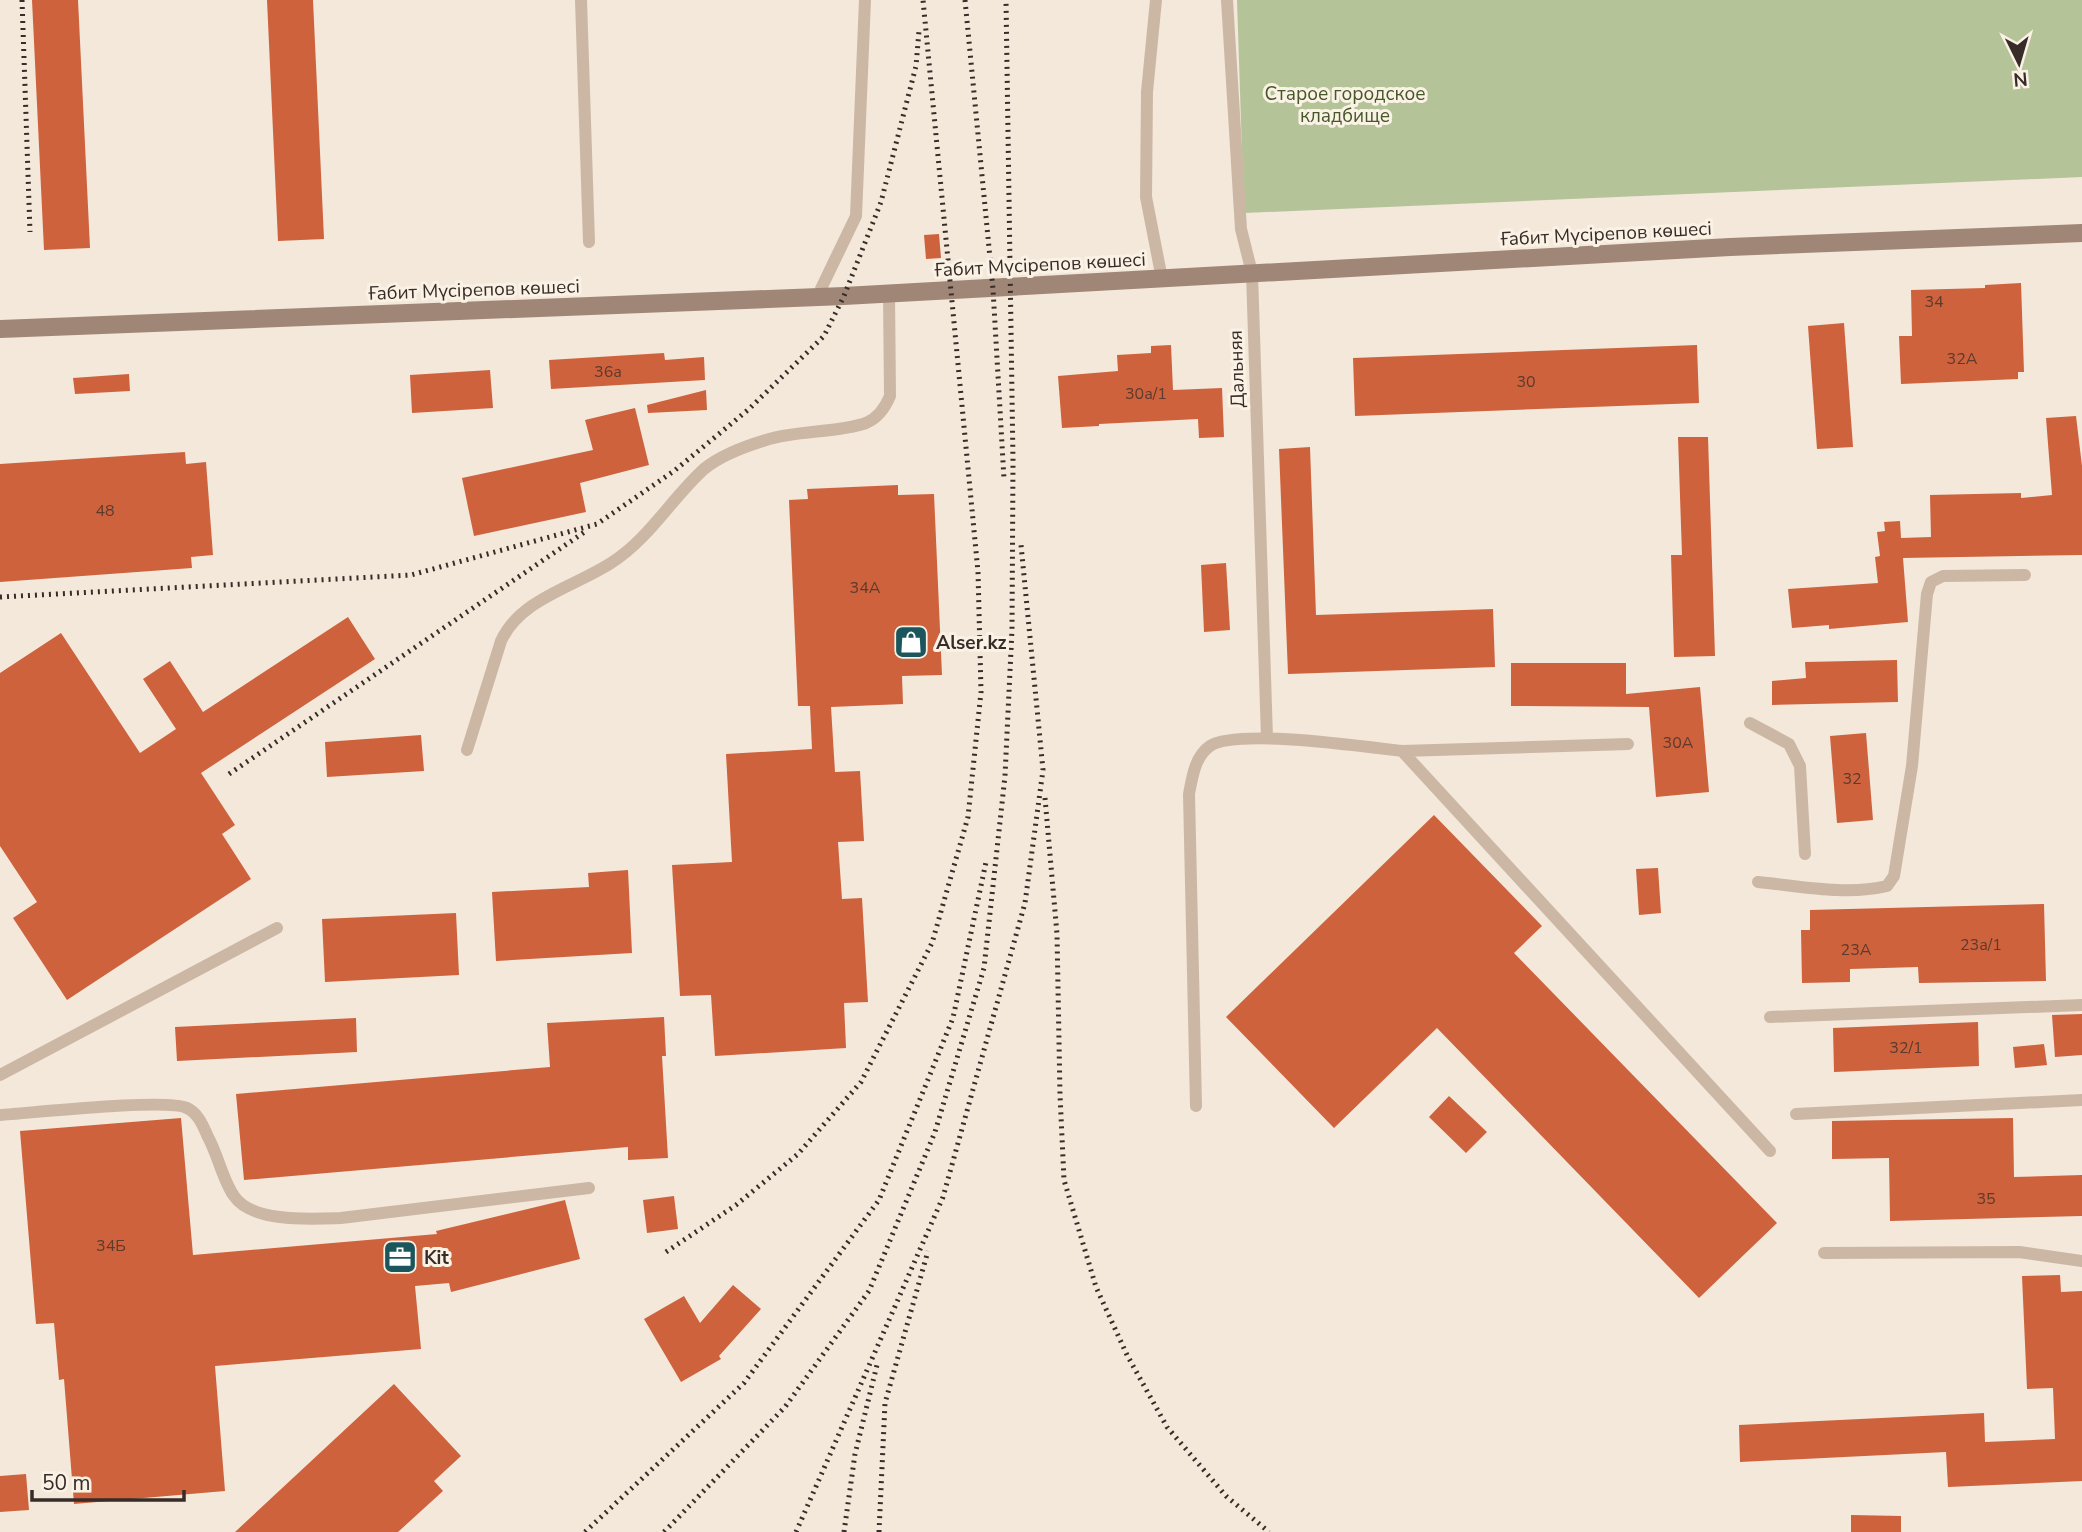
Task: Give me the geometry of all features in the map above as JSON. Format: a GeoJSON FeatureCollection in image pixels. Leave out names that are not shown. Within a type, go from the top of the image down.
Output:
{"type":"FeatureCollection","features":[{"type":"Feature","properties":{"kind":"main road","name":"Ғабит Мүсірепов көшесі"},"geometry":{"type":"LineString","coordinates":[[0,329],[889,294],[1730,247],[2082,233]]}},
{"type":"Feature","properties":{"kind":"lane"},"geometry":{"type":"LineString","coordinates":[[581,0],[589,242]]}},
{"type":"Feature","properties":{"kind":"lane"},"geometry":{"type":"LineString","coordinates":[[817,297],[856,216],[865,0]]}},
{"type":"Feature","properties":{"kind":"lane"},"geometry":{"type":"LineString","coordinates":[[1156,0],[1147,92],[1146,197],[1162,279]]}},
{"type":"Feature","properties":{"kind":"lane","name":"Дальняя"},"geometry":{"type":"LineString","coordinates":[[1227,0],[1241,229],[1252,274],[1267,738]]}},
{"type":"Feature","properties":{"kind":"lane"},"geometry":{"type":"LineString","coordinates":[[467,750],[501,641],[508,625],[523,612],[624,554],[705,469],[721,458],[786,435],[867,422],[886,407],[890,396],[889,294]]}},
{"type":"Feature","properties":{"kind":"lane"},"geometry":{"type":"LineString","coordinates":[[1758,882],[1845,890],[1872,890],[1888,886],[1894,876],[1912,766],[1927,594],[1931,582],[1943,576],[2025,575]]}},
{"type":"Feature","properties":{"kind":"lane"},"geometry":{"type":"LineString","coordinates":[[1751,723],[1789,744],[1800,766],[1805,854]]}},
{"type":"Feature","properties":{"kind":"lane"},"geometry":{"type":"LineString","coordinates":[[1196,1106],[1189,794],[1198,759],[1209,746],[1227,740],[1267,738],[1402,751],[1628,744]]}},
{"type":"Feature","properties":{"kind":"lane"},"geometry":{"type":"LineString","coordinates":[[1402,751],[1770,1151]]}},
{"type":"Feature","properties":{"kind":"lane"},"geometry":{"type":"LineString","coordinates":[[0,1075],[277,928]]}},
{"type":"Feature","properties":{"kind":"lane"},"geometry":{"type":"LineString","coordinates":[[1770,1017],[2082,1005]]}},
{"type":"Feature","properties":{"kind":"lane"},"geometry":{"type":"LineString","coordinates":[[1796,1114],[2082,1100]]}},
{"type":"Feature","properties":{"kind":"lane"},"geometry":{"type":"LineString","coordinates":[[0,1115],[156,1105],[185,1107],[196,1114],[211,1142],[233,1196],[243,1206],[271,1216],[341,1218],[589,1188]]}},
{"type":"Feature","properties":{"kind":"lane"},"geometry":{"type":"LineString","coordinates":[[1824,1253],[2019,1252],[2082,1261]]}},
{"type":"Feature","properties":{"kind":"green space","name":"Старое городское кладбище"},"geometry":{"type":"Polygon","coordinates":[[[1237,0],[2082,0],[2082,177],[1244,213],[1237,0]]]}},
{"type":"Feature","properties":{"kind":"building"},"geometry":{"type":"Polygon","coordinates":[[[32,0],[78,0],[90,248],[44,250],[32,0]]]}},
{"type":"Feature","properties":{"kind":"building"},"geometry":{"type":"Polygon","coordinates":[[[267,0],[313,0],[324,239],[278,241],[267,0]]]}},
{"type":"Feature","properties":{"kind":"building"},"geometry":{"type":"Polygon","coordinates":[[[939,234],[941,258],[926,259],[924,235],[939,234]]]}},
{"type":"Feature","properties":{"kind":"building"},"geometry":{"type":"Polygon","coordinates":[[[2021,283],[2024,372],[2018,372],[2018,379],[1901,384],[1899,336],[1912,336],[1911,290],[1985,288],[1985,285],[2021,283]]]}},
{"type":"Feature","properties":{"kind":"building"},"geometry":{"type":"Polygon","coordinates":[[[1844,323],[1853,447],[1817,449],[1808,326],[1844,323]]]}},
{"type":"Feature","properties":{"kind":"building"},"geometry":{"type":"Polygon","coordinates":[[[1171,345],[1173,390],[1222,388],[1224,437],[1199,438],[1198,419],[1062,428],[1058,376],[1118,371],[1117,355],[1151,353],[1151,346],[1171,345]]]}},
{"type":"Feature","properties":{"kind":"building"},"geometry":{"type":"Polygon","coordinates":[[[1697,345],[1699,403],[1355,416],[1353,358],[1697,345]]]}},
{"type":"Feature","properties":{"kind":"building"},"geometry":{"type":"Polygon","coordinates":[[[664,353],[665,360],[704,357],[705,380],[551,389],[549,360],[664,353]]]}},
{"type":"Feature","properties":{"kind":"building"},"geometry":{"type":"Polygon","coordinates":[[[490,370],[493,408],[412,413],[410,375],[490,370]]]}},
{"type":"Feature","properties":{"kind":"building"},"geometry":{"type":"Polygon","coordinates":[[[129,374],[130,391],[75,394],[73,378],[129,374]]]}},
{"type":"Feature","properties":{"kind":"building"},"geometry":{"type":"Polygon","coordinates":[[[706,390],[707,410],[648,413],[647,405],[706,390]]]}},
{"type":"Feature","properties":{"kind":"building"},"geometry":{"type":"Polygon","coordinates":[[[635,408],[649,465],[580,483],[586,512],[474,536],[462,478],[593,450],[585,420],[635,408]]]}},
{"type":"Feature","properties":{"kind":"building"},"geometry":{"type":"Polygon","coordinates":[[[2076,416],[2082,466],[2082,555],[1903,558],[1908,622],[1829,629],[1829,625],[1792,628],[1788,589],[1878,583],[1875,557],[1880,556],[1877,532],[1885,531],[1884,522],[1900,521],[1901,538],[1931,537],[1930,495],[2021,493],[2021,498],[2052,495],[2046,418],[2076,416]]]}},
{"type":"Feature","properties":{"kind":"building"},"geometry":{"type":"Polygon","coordinates":[[[1678,437],[1708,437],[1715,656],[1674,657],[1671,555],[1682,555],[1678,437]]]}},
{"type":"Feature","properties":{"kind":"building"},"geometry":{"type":"Polygon","coordinates":[[[1310,447],[1316,615],[1493,609],[1495,667],[1288,674],[1279,449],[1310,447]]]}},
{"type":"Feature","properties":{"kind":"building"},"geometry":{"type":"Polygon","coordinates":[[[185,452],[186,464],[206,462],[213,555],[191,557],[192,568],[0,582],[0,464],[185,452]]]}},
{"type":"Feature","properties":{"kind":"building"},"geometry":{"type":"Polygon","coordinates":[[[898,485],[898,495],[934,494],[942,675],[902,676],[903,704],[831,707],[835,772],[860,771],[864,841],[838,842],[842,899],[862,898],[868,1002],[844,1003],[846,1048],[715,1056],[711,995],[680,996],[672,865],[732,862],[726,754],[812,749],[810,706],[798,706],[789,500],[808,499],[807,489],[898,485]]]}},
{"type":"Feature","properties":{"kind":"building"},"geometry":{"type":"Polygon","coordinates":[[[1226,563],[1230,630],[1204,632],[1201,565],[1226,563]]]}},
{"type":"Feature","properties":{"kind":"building"},"geometry":{"type":"Polygon","coordinates":[[[348,617],[375,659],[201,773],[235,825],[222,834],[251,879],[67,1000],[13,918],[37,902],[0,846],[0,673],[61,633],[140,753],[176,729],[143,679],[170,661],[203,712],[348,617]]]}},
{"type":"Feature","properties":{"kind":"building"},"geometry":{"type":"Polygon","coordinates":[[[1897,660],[1898,702],[1772,705],[1772,681],[1806,678],[1805,662],[1897,660]]]}},
{"type":"Feature","properties":{"kind":"building"},"geometry":{"type":"Polygon","coordinates":[[[1511,663],[1626,663],[1626,694],[1700,687],[1709,792],[1656,797],[1649,707],[1511,706],[1511,663]]]}},
{"type":"Feature","properties":{"kind":"building"},"geometry":{"type":"Polygon","coordinates":[[[1866,733],[1873,820],[1837,823],[1830,736],[1866,733]]]}},
{"type":"Feature","properties":{"kind":"building"},"geometry":{"type":"Polygon","coordinates":[[[421,735],[424,771],[327,777],[325,742],[421,735]]]}},
{"type":"Feature","properties":{"kind":"building"},"geometry":{"type":"Polygon","coordinates":[[[1434,815],[1542,926],[1514,953],[1777,1223],[1699,1298],[1437,1028],[1334,1128],[1226,1017],[1434,815]]]}},
{"type":"Feature","properties":{"kind":"building"},"geometry":{"type":"Polygon","coordinates":[[[1658,868],[1661,913],[1639,915],[1636,869],[1658,868]]]}},
{"type":"Feature","properties":{"kind":"building"},"geometry":{"type":"Polygon","coordinates":[[[628,870],[632,953],[496,961],[492,892],[589,887],[588,873],[628,870]]]}},
{"type":"Feature","properties":{"kind":"building"},"geometry":{"type":"Polygon","coordinates":[[[2044,904],[2046,981],[1919,983],[1918,967],[1850,969],[1850,982],[1802,983],[1801,930],[1810,930],[1810,910],[2044,904]]]}},
{"type":"Feature","properties":{"kind":"building"},"geometry":{"type":"Polygon","coordinates":[[[456,913],[459,975],[325,982],[322,919],[456,913]]]}},
{"type":"Feature","properties":{"kind":"building"},"geometry":{"type":"Polygon","coordinates":[[[2082,1014],[2082,1055],[2055,1057],[2052,1015],[2082,1014]]]}},
{"type":"Feature","properties":{"kind":"building"},"geometry":{"type":"Polygon","coordinates":[[[664,1017],[666,1056],[662,1056],[668,1158],[628,1160],[628,1147],[244,1180],[236,1094],[550,1067],[547,1023],[664,1017]]]}},
{"type":"Feature","properties":{"kind":"building"},"geometry":{"type":"Polygon","coordinates":[[[356,1018],[357,1052],[177,1061],[175,1027],[356,1018]]]}},
{"type":"Feature","properties":{"kind":"building"},"geometry":{"type":"Polygon","coordinates":[[[1978,1022],[1979,1066],[1834,1072],[1833,1028],[1978,1022]]]}},
{"type":"Feature","properties":{"kind":"building"},"geometry":{"type":"Polygon","coordinates":[[[2044,1044],[2047,1065],[2015,1068],[2013,1047],[2044,1044]]]}},
{"type":"Feature","properties":{"kind":"building"},"geometry":{"type":"Polygon","coordinates":[[[1449,1096],[1487,1132],[1466,1153],[1429,1117],[1449,1096]]]}},
{"type":"Feature","properties":{"kind":"building"},"geometry":{"type":"Polygon","coordinates":[[[181,1118],[193,1255],[437,1234],[436,1231],[565,1200],[580,1259],[451,1292],[449,1283],[415,1286],[421,1349],[215,1366],[225,1491],[74,1504],[64,1379],[59,1380],[54,1323],[36,1324],[20,1131],[181,1118]]]}},
{"type":"Feature","properties":{"kind":"building"},"geometry":{"type":"Polygon","coordinates":[[[2013,1118],[2014,1177],[2082,1175],[2082,1216],[1890,1221],[1889,1158],[1832,1159],[1832,1121],[2013,1118]]]}},
{"type":"Feature","properties":{"kind":"building"},"geometry":{"type":"Polygon","coordinates":[[[674,1196],[678,1229],[647,1233],[643,1200],[674,1196]]]}},
{"type":"Feature","properties":{"kind":"building"},"geometry":{"type":"Polygon","coordinates":[[[2060,1275],[2061,1292],[2082,1291],[2082,1481],[1948,1487],[1946,1452],[1740,1462],[1739,1425],[1984,1413],[1985,1442],[2055,1439],[2053,1388],[2027,1389],[2022,1276],[2060,1275]]]}},
{"type":"Feature","properties":{"kind":"building"},"geometry":{"type":"Polygon","coordinates":[[[733,1285],[761,1309],[719,1356],[721,1359],[681,1382],[644,1319],[684,1296],[700,1323],[733,1285]]]}},
{"type":"Feature","properties":{"kind":"building"},"geometry":{"type":"Polygon","coordinates":[[[394,1384],[461,1456],[434,1481],[443,1491],[398,1532],[235,1532],[394,1384]]]}},
{"type":"Feature","properties":{"kind":"building"},"geometry":{"type":"Polygon","coordinates":[[[26,1474],[29,1510],[0,1512],[0,1476],[26,1474]]]}},
{"type":"Feature","properties":{"kind":"building"},"geometry":{"type":"Polygon","coordinates":[[[1851,1515],[1901,1516],[1901,1532],[1851,1532],[1851,1515]]]}},
{"type":"Feature","properties":{"kind":"railway"},"geometry":{"type":"LineString","coordinates":[[22,0],[30,232]]}},
{"type":"Feature","properties":{"kind":"railway"},"geometry":{"type":"LineString","coordinates":[[666,1252],[736,1205],[798,1154],[861,1082],[932,943],[968,817],[981,692],[978,572],[923,0]]}},
{"type":"Feature","properties":{"kind":"railway"},"geometry":{"type":"LineString","coordinates":[[965,0],[993,289],[1004,479]]}},
{"type":"Feature","properties":{"kind":"railway"},"geometry":{"type":"LineString","coordinates":[[664,1532],[785,1407],[869,1291],[935,1132],[984,968],[1005,776],[1012,629],[1013,462],[1006,0]]}},
{"type":"Feature","properties":{"kind":"railway"},"geometry":{"type":"LineString","coordinates":[[0,597],[411,575],[597,524],[674,471],[749,409],[824,336],[844,296],[881,202],[916,66],[919,31]]}},
{"type":"Feature","properties":{"kind":"railway"},"geometry":{"type":"LineString","coordinates":[[229,774],[586,531]]}},
{"type":"Feature","properties":{"kind":"railway"},"geometry":{"type":"LineString","coordinates":[[796,1532],[943,1197],[1025,903],[1043,770],[1021,545]]}},
{"type":"Feature","properties":{"kind":"railway"},"geometry":{"type":"LineString","coordinates":[[1045,798],[1057,934],[1064,1180],[1096,1287],[1127,1355],[1167,1427],[1226,1496],[1269,1532]]}},
{"type":"Feature","properties":{"kind":"railway"},"geometry":{"type":"LineString","coordinates":[[585,1532],[744,1383],[879,1200],[953,1018],[986,862]]}},
{"type":"Feature","properties":{"kind":"railway"},"geometry":{"type":"LineString","coordinates":[[879,1532],[885,1403],[928,1251]]}},
{"type":"Feature","properties":{"kind":"railway"},"geometry":{"type":"LineString","coordinates":[[844,1532],[855,1454],[877,1365]]}},
{"type":"Feature","properties":{"kind":"place","name":"Alser.kz"},"geometry":{"type":"Point","coordinates":[911,642]}},
{"type":"Feature","properties":{"kind":"place","name":"Kit"},"geometry":{"type":"Point","coordinates":[400,1257]}}]}
